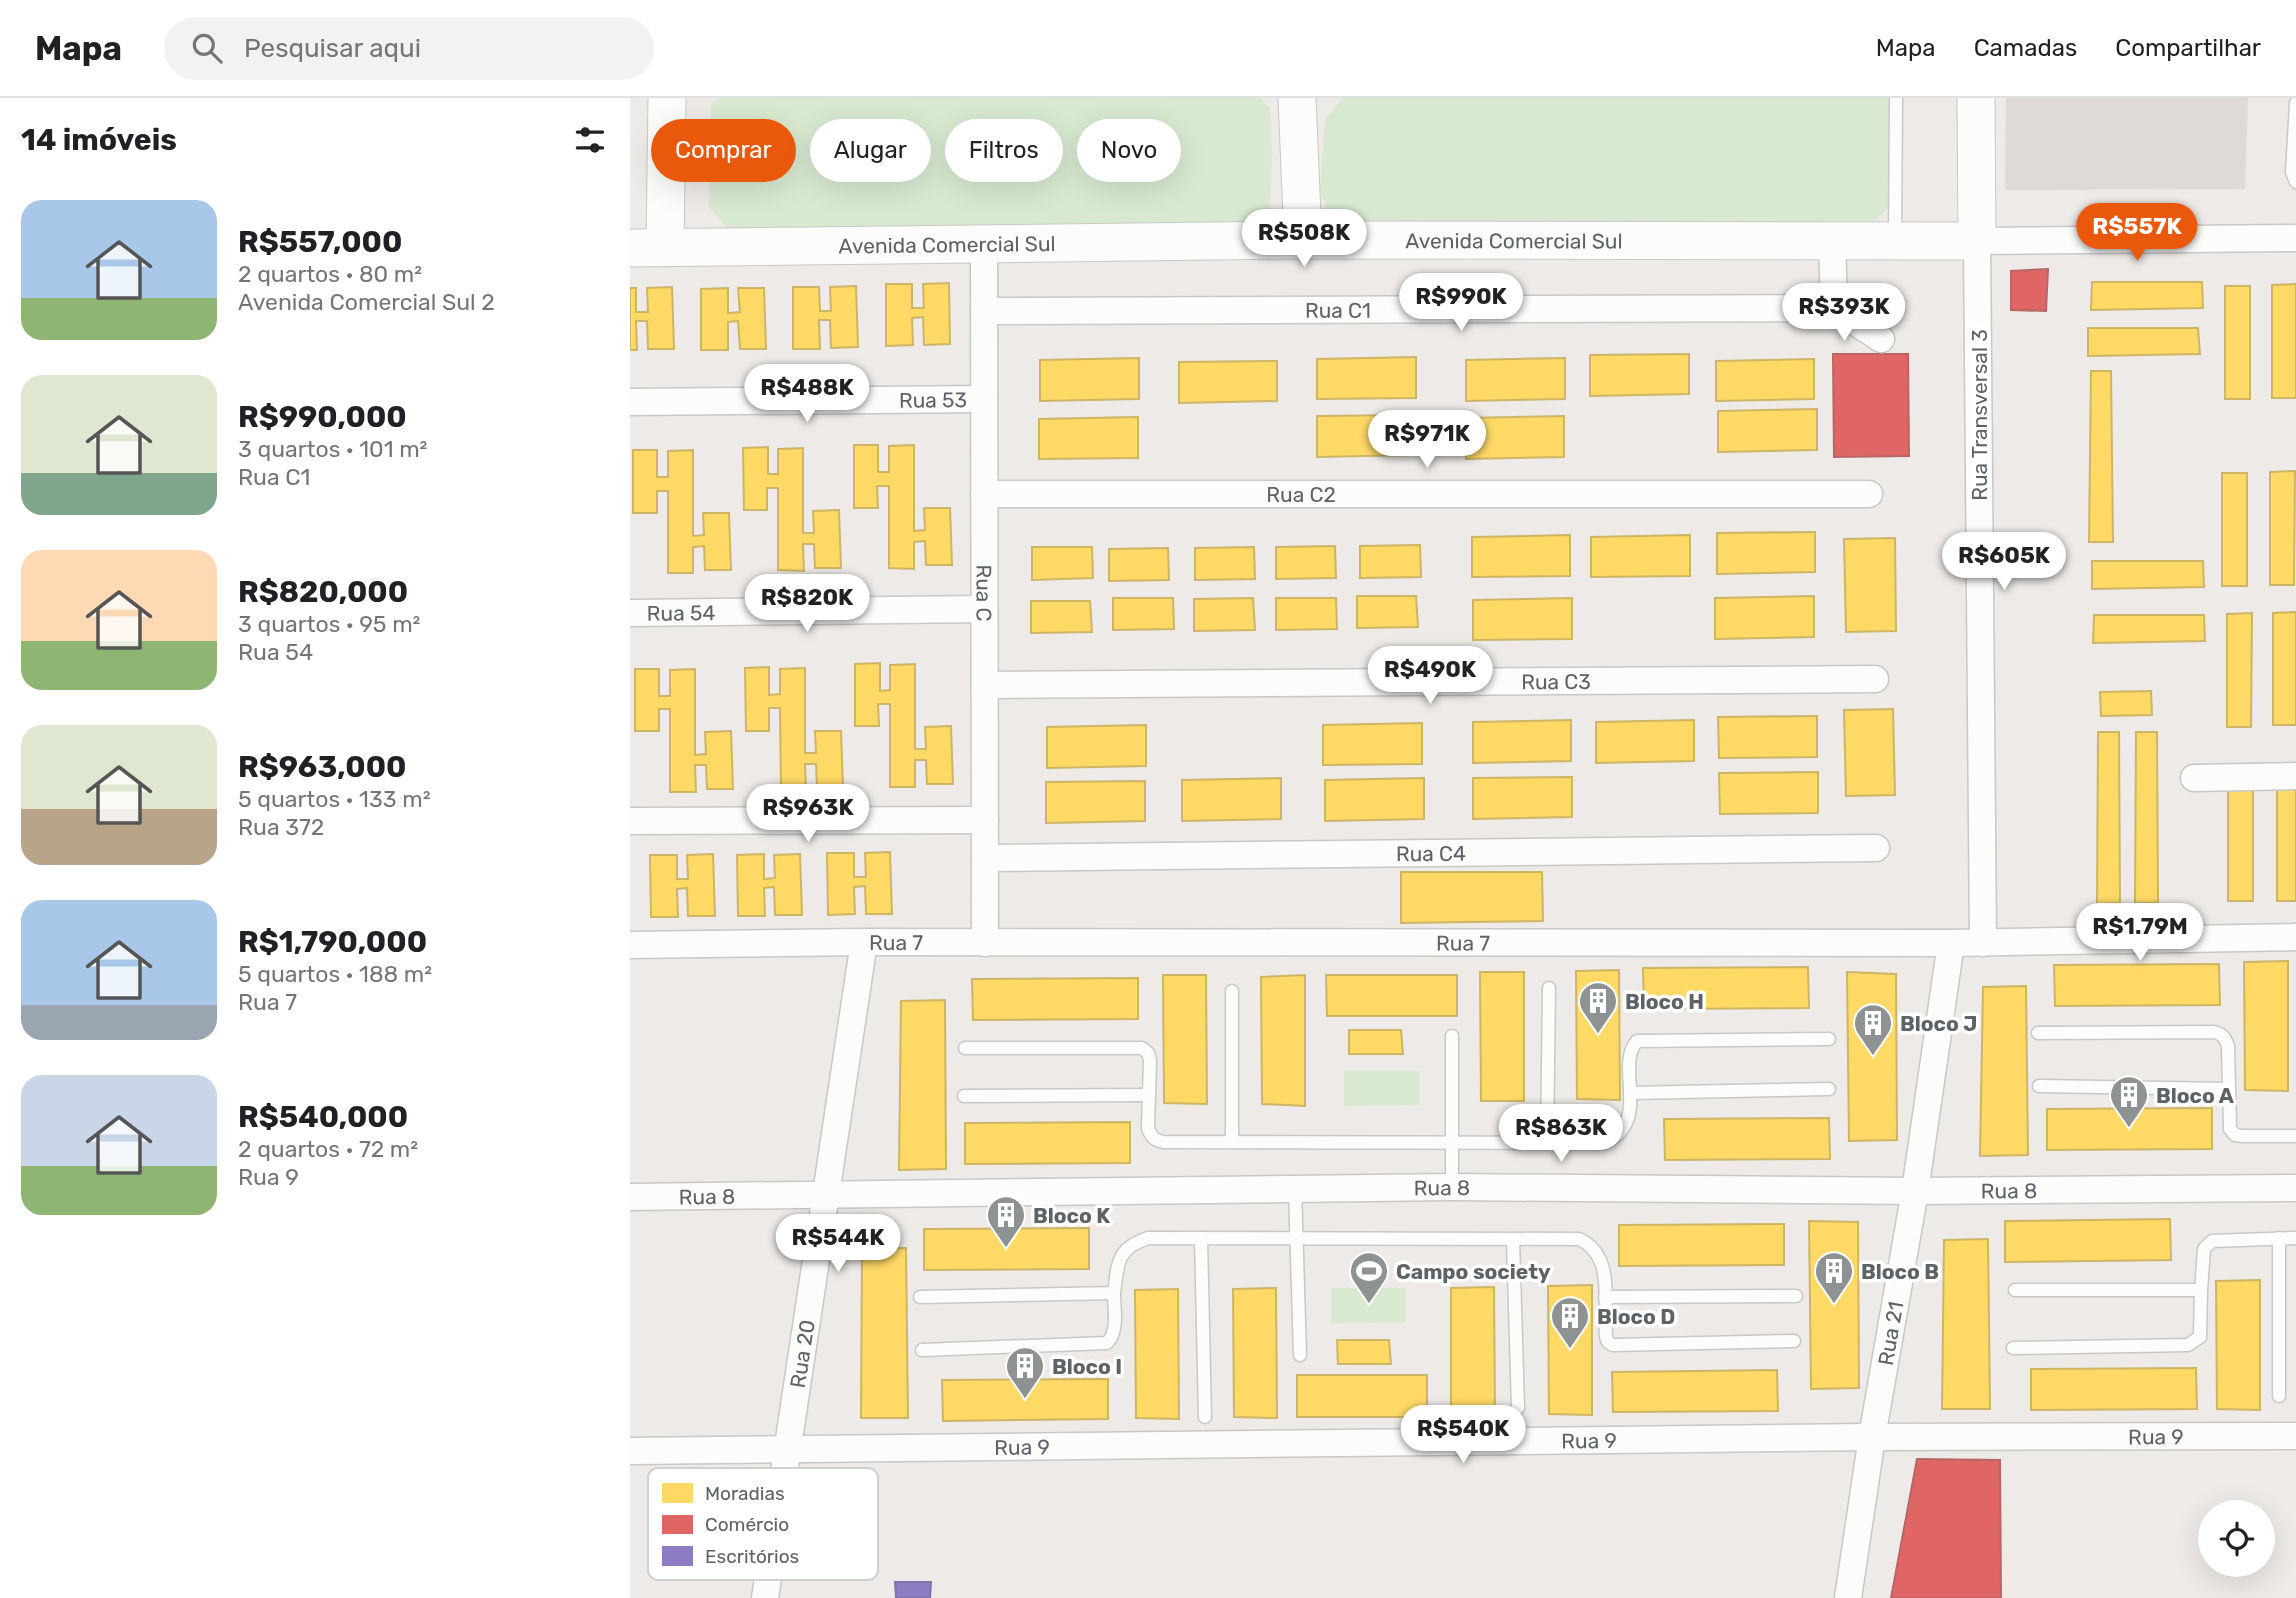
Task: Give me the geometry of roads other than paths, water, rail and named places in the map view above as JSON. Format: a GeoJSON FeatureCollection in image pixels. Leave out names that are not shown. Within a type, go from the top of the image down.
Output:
{"type":"FeatureCollection","features":[{"type":"Feature","properties":{"kind":"street"},"geometry":{"type":"LineString","coordinates":[[648,248],[667,98]]}},
{"type":"Feature","properties":{"kind":"street"},"geometry":{"type":"LineString","coordinates":[[1297,98],[1303,240]]}},
{"type":"Feature","properties":{"kind":"street","name":"Rua Transversal 3"},"geometry":{"type":"LineString","coordinates":[[1976,98],[1983,943]]}},
{"type":"Feature","properties":{"kind":"street"},"geometry":{"type":"LineString","coordinates":[[1978,241],[2296,238]]}},
{"type":"Feature","properties":{"kind":"street","name":"Avenida Comercial Sul"},"geometry":{"type":"LineString","coordinates":[[648,248],[1303,240],[1978,241]]}},
{"type":"Feature","properties":{"kind":"street"},"geometry":{"type":"LineString","coordinates":[[1832,242],[1834,308],[1881,339]]}},
{"type":"Feature","properties":{"kind":"street","name":"Rua C"},"geometry":{"type":"LineString","coordinates":[[984,245],[985,943]]}},
{"type":"Feature","properties":{"kind":"street","name":"Rua C1"},"geometry":{"type":"LineString","coordinates":[[984,311],[1834,308]]}},
{"type":"Feature","properties":{"kind":"street","name":"Rua 53"},"geometry":{"type":"LineString","coordinates":[[630,402],[984,399]]}},
{"type":"Feature","properties":{"kind":"street","name":"Rua C2"},"geometry":{"type":"LineString","coordinates":[[984,494],[1869,494]]}},
{"type":"Feature","properties":{"kind":"street","name":"Rua 54"},"geometry":{"type":"LineString","coordinates":[[630,613],[984,609]]}},
{"type":"Feature","properties":{"kind":"street","name":"Rua C3"},"geometry":{"type":"LineString","coordinates":[[986,685],[1875,679]]}},
{"type":"Feature","properties":{"kind":"street"},"geometry":{"type":"LineString","coordinates":[[2194,778],[2296,776]]}},
{"type":"Feature","properties":{"kind":"street"},"geometry":{"type":"LineString","coordinates":[[630,821],[985,820]]}},
{"type":"Feature","properties":{"kind":"street","name":"Rua C4"},"geometry":{"type":"LineString","coordinates":[[985,858],[1876,848]]}},
{"type":"Feature","properties":{"kind":"street","name":"Rua 7"},"geometry":{"type":"LineString","coordinates":[[630,945],[864,942],[1983,943],[2296,937]]}},
{"type":"Feature","properties":{"kind":"street","name":"Rua 20"},"geometry":{"type":"LineString","coordinates":[[785,1468],[864,942]]}},
{"type":"Feature","properties":{"kind":"street","name":"Rua 21"},"geometry":{"type":"LineString","coordinates":[[1848,1598],[1872,1437],[1916,1191],[1951,943]]}},
{"type":"Feature","properties":{"kind":"street","name":"Rua 8"},"geometry":{"type":"LineString","coordinates":[[630,1197],[1452,1187],[1916,1191],[2296,1188]]}},
{"type":"Feature","properties":{"kind":"street","name":"Rua 9"},"geometry":{"type":"LineString","coordinates":[[630,1451],[1872,1437],[2296,1436]]}},
{"type":"Feature","properties":{"kind":"street","name":"Rua 20"},"geometry":{"type":"LineString","coordinates":[[765,1598],[768,1580]]}},
{"type":"Feature","properties":{"kind":"lane"},"geometry":{"type":"LineString","coordinates":[[1895,240],[1896,98]]}},
{"type":"Feature","properties":{"kind":"lane"},"geometry":{"type":"LineString","coordinates":[[2296,103],[2292,172],[2296,182]]}},
{"type":"Feature","properties":{"kind":"lane"},"geometry":{"type":"LineString","coordinates":[[1547,1143],[1549,988]]}},
{"type":"Feature","properties":{"kind":"lane"},"geometry":{"type":"LineString","coordinates":[[1232,991],[1232,1142]]}},
{"type":"Feature","properties":{"kind":"lane"},"geometry":{"type":"LineString","coordinates":[[2038,1033],[2220,1034],[2226,1039],[2228,1046],[2230,1129],[2235,1135],[2296,1136]]}},
{"type":"Feature","properties":{"kind":"lane"},"geometry":{"type":"LineString","coordinates":[[1452,1036],[1452,1187]]}},
{"type":"Feature","properties":{"kind":"lane"},"geometry":{"type":"LineString","coordinates":[[965,1048],[1142,1048],[1148,1053],[1150,1060],[1148,1128],[1155,1140],[1163,1142],[1604,1143],[1616,1138],[1625,1128],[1630,1093],[1631,1053],[1637,1041],[1829,1039]]}},
{"type":"Feature","properties":{"kind":"lane"},"geometry":{"type":"LineString","coordinates":[[2039,1086],[2228,1089]]}},
{"type":"Feature","properties":{"kind":"lane"},"geometry":{"type":"LineString","coordinates":[[1630,1093],[1829,1089]]}},
{"type":"Feature","properties":{"kind":"lane"},"geometry":{"type":"LineString","coordinates":[[964,1096],[1149,1095]]}},
{"type":"Feature","properties":{"kind":"lane"},"geometry":{"type":"LineString","coordinates":[[1295,1188],[1300,1355]]}},
{"type":"Feature","properties":{"kind":"lane"},"geometry":{"type":"LineString","coordinates":[[922,1350],[1107,1343],[1114,1331],[1114,1293],[1121,1256],[1131,1244],[1148,1238],[1580,1239],[1592,1245],[1600,1258],[1605,1277],[1606,1337],[1613,1345],[1794,1341]]}},
{"type":"Feature","properties":{"kind":"lane"},"geometry":{"type":"LineString","coordinates":[[1201,1238],[1205,1417]]}},
{"type":"Feature","properties":{"kind":"lane"},"geometry":{"type":"LineString","coordinates":[[2279,1238],[2279,1395]]}},
{"type":"Feature","properties":{"kind":"lane"},"geometry":{"type":"LineString","coordinates":[[2013,1348],[2188,1345],[2200,1337],[2204,1249],[2211,1241],[2296,1238]]}},
{"type":"Feature","properties":{"kind":"lane"},"geometry":{"type":"LineString","coordinates":[[1513,1239],[1518,1408]]}},
{"type":"Feature","properties":{"kind":"lane"},"geometry":{"type":"LineString","coordinates":[[2015,1290],[2202,1290]]}},
{"type":"Feature","properties":{"kind":"lane"},"geometry":{"type":"LineString","coordinates":[[920,1297],[1114,1293]]}},
{"type":"Feature","properties":{"kind":"lane"},"geometry":{"type":"LineString","coordinates":[[1605,1297],[1796,1296]]}},
{"type":"Feature","properties":{"kind":"place","name":"Bloco H"},"geometry":{"type":"Point","coordinates":[1598,1035]}},
{"type":"Feature","properties":{"kind":"place","name":"Bloco J"},"geometry":{"type":"Point","coordinates":[1873,1057]}},
{"type":"Feature","properties":{"kind":"place","name":"Bloco A"},"geometry":{"type":"Point","coordinates":[2129,1129]}},
{"type":"Feature","properties":{"kind":"place","name":"Bloco K"},"geometry":{"type":"Point","coordinates":[1006,1249]}},
{"type":"Feature","properties":{"kind":"place","name":"Campo society"},"geometry":{"type":"Point","coordinates":[1369,1305]}},
{"type":"Feature","properties":{"kind":"place","name":"Bloco B"},"geometry":{"type":"Point","coordinates":[1834,1305]}},
{"type":"Feature","properties":{"kind":"place","name":"Bloco D"},"geometry":{"type":"Point","coordinates":[1570,1350]}},
{"type":"Feature","properties":{"kind":"place","name":"Bloco I"},"geometry":{"type":"Point","coordinates":[1025,1400]}}]}
